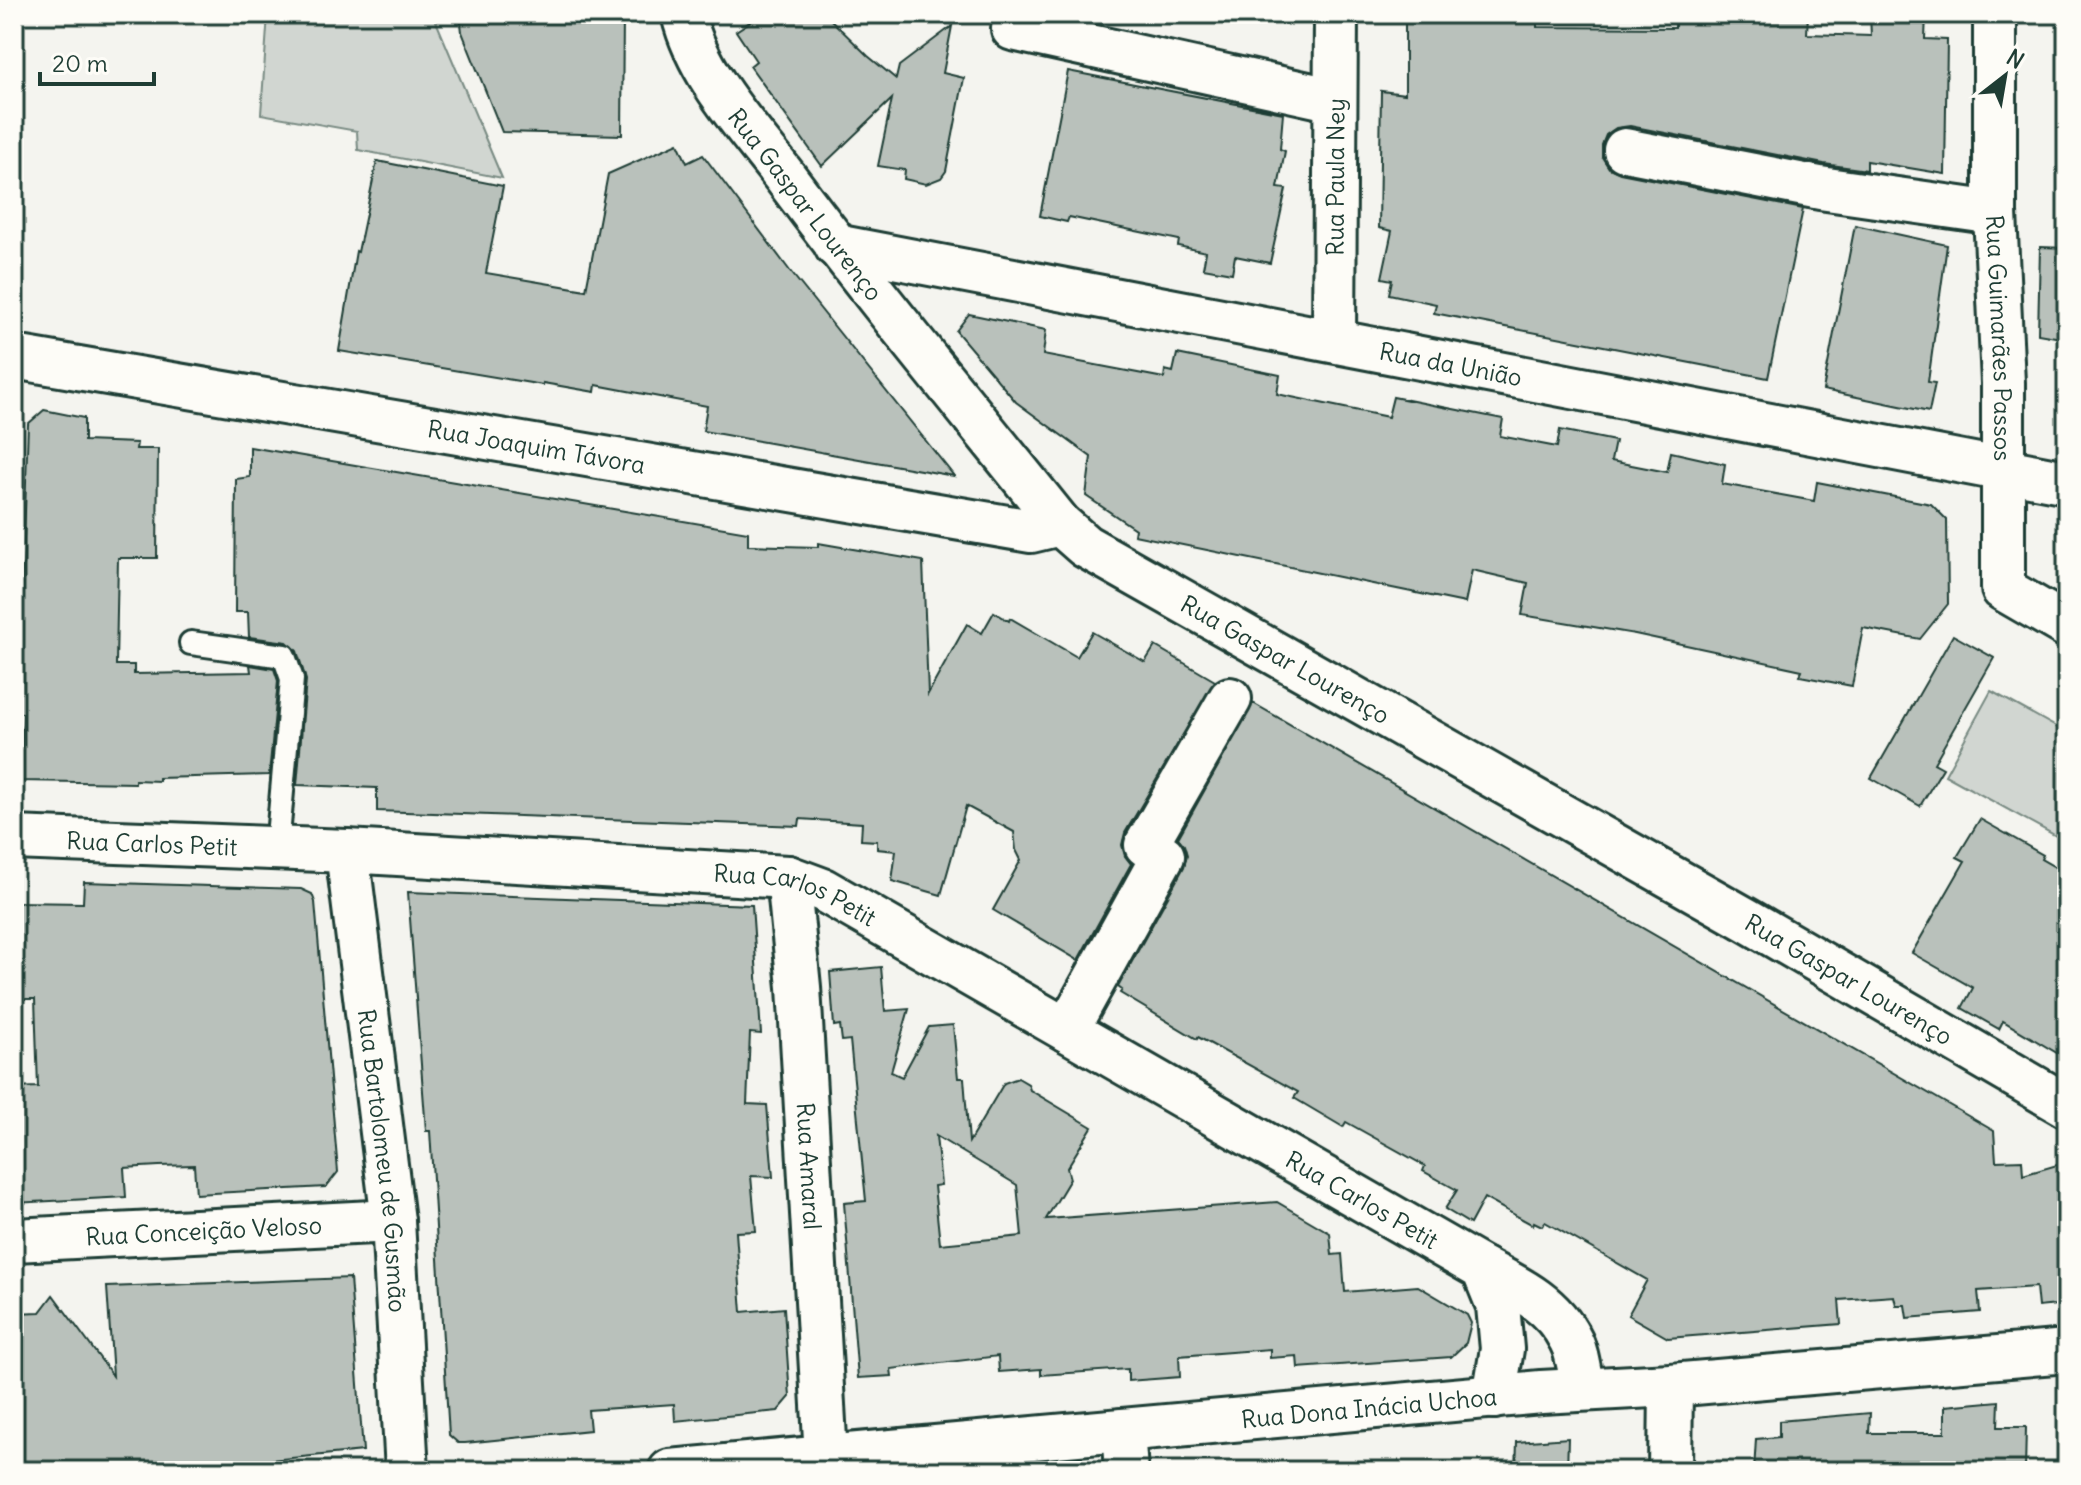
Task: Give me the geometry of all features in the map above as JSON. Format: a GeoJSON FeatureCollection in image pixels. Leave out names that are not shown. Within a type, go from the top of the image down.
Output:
{"type":"FeatureCollection","features":[{"type":"Feature","properties":{"kind":"street","name":"Rua Gaspar Lourenço"},"geometry":{"type":"LineString","coordinates":[[683,14],[688,35],[712,80],[836,246],[1060,524],[1085,546],[1747,920],[2067,1106]]}},
{"type":"Feature","properties":{"kind":"street","name":"Rua Paula Ney"},"geometry":{"type":"LineString","coordinates":[[1334,341],[1336,14]]}},
{"type":"Feature","properties":{"kind":"street","name":"Rua Guimarães Passos"},"geometry":{"type":"LineString","coordinates":[[1995,14],[1995,213],[2003,383],[2003,589],[2067,626]]}},
{"type":"Feature","properties":{"kind":"street"},"geometry":{"type":"LineString","coordinates":[[1013,29],[1335,100]]}},
{"type":"Feature","properties":{"kind":"street"},"geometry":{"type":"LineString","coordinates":[[1625,150],[1820,188],[1995,213]]}},
{"type":"Feature","properties":{"kind":"street","name":"Rua da União"},"geometry":{"type":"LineString","coordinates":[[836,246],[2067,482]]}},
{"type":"Feature","properties":{"kind":"street","name":"Rua Joaquim Távora"},"geometry":{"type":"LineString","coordinates":[[14,357],[1031,531],[1060,524]]}},
{"type":"Feature","properties":{"kind":"street"},"geometry":{"type":"LineString","coordinates":[[1067,1030],[1163,856],[1146,845],[1230,699]]}},
{"type":"Feature","properties":{"kind":"street","name":"Rua Carlos Petit"},"geometry":{"type":"LineString","coordinates":[[14,838],[347,851],[788,877],[823,890],[1528,1293],[1554,1314],[1572,1341],[1583,1388]]}},
{"type":"Feature","properties":{"kind":"street","name":"Rua Bartolomeu de Gusmão"},"geometry":{"type":"LineString","coordinates":[[347,851],[393,1221],[407,1471]]}},
{"type":"Feature","properties":{"kind":"street","name":"Rua Amaral"},"geometry":{"type":"LineString","coordinates":[[788,877],[799,987],[826,1457]]}},
{"type":"Feature","properties":{"kind":"street","name":"Rua Conceição Veloso"},"geometry":{"type":"LineString","coordinates":[[14,1240],[393,1221]]}},
{"type":"Feature","properties":{"kind":"street"},"geometry":{"type":"LineString","coordinates":[[1483,1269],[1498,1306],[1502,1349],[1494,1397]]}},
{"type":"Feature","properties":{"kind":"street","name":"Rua Dona Inácia Uchoa"},"geometry":{"type":"LineString","coordinates":[[670,1471],[1583,1388],[1671,1385],[2067,1351]]}},
{"type":"Feature","properties":{"kind":"street"},"geometry":{"type":"LineString","coordinates":[[1670,1471],[1671,1385]]}},
{"type":"Feature","properties":{"kind":"street"},"geometry":{"type":"LineString","coordinates":[[1123,1430],[1126,1471]]}},
{"type":"Feature","properties":{"kind":"lane"},"geometry":{"type":"LineString","coordinates":[[191,643],[284,656],[292,679],[277,848]]}},
{"type":"Feature","properties":{"kind":"shaded area"},"geometry":{"type":"Polygon","coordinates":[[[268,14],[433,14],[502,178],[358,150],[357,131],[261,114],[268,14]]]}},
{"type":"Feature","properties":{"kind":"shaded area"},"geometry":{"type":"Polygon","coordinates":[[[1991,691],[2067,733],[2067,842],[1945,775],[1991,691]]]}},
{"type":"Feature","properties":{"kind":"building"},"geometry":{"type":"Polygon","coordinates":[[[460,14],[623,14],[622,135],[502,132],[462,32],[460,14]]]}},
{"type":"Feature","properties":{"kind":"building"},"geometry":{"type":"Polygon","coordinates":[[[762,14],[825,14],[896,79],[899,66],[952,26],[943,73],[964,78],[946,171],[941,178],[926,184],[904,179],[905,170],[878,166],[892,99],[822,166],[750,66],[756,61],[736,31],[762,14]]]}},
{"type":"Feature","properties":{"kind":"building"},"geometry":{"type":"Polygon","coordinates":[[[1675,14],[1808,14],[1807,34],[1871,36],[1870,14],[1926,14],[1925,39],[1947,40],[1945,174],[1867,161],[1867,170],[1824,164],[1630,126],[1616,128],[1606,135],[1602,157],[1609,168],[1620,173],[1803,209],[1768,378],[1434,313],[1436,304],[1389,294],[1392,280],[1382,278],[1392,231],[1379,228],[1381,91],[1405,94],[1405,16],[1537,15],[1537,27],[1675,28],[1675,14]]]}},
{"type":"Feature","properties":{"kind":"building"},"geometry":{"type":"Polygon","coordinates":[[[1068,71],[1283,113],[1280,149],[1285,151],[1278,188],[1286,189],[1270,263],[1235,256],[1232,273],[1203,268],[1206,252],[1178,246],[1179,240],[1069,217],[1067,222],[1040,216],[1068,71]]]}},
{"type":"Feature","properties":{"kind":"building"},"geometry":{"type":"Polygon","coordinates":[[[678,143],[687,163],[703,155],[790,271],[954,476],[703,431],[707,406],[596,385],[595,392],[339,351],[356,251],[377,161],[503,186],[486,273],[586,290],[608,174],[678,143]]]}},
{"type":"Feature","properties":{"kind":"building"},"geometry":{"type":"Polygon","coordinates":[[[1855,225],[1947,245],[1928,382],[1935,383],[1929,412],[1823,390],[1855,225]]]}},
{"type":"Feature","properties":{"kind":"building"},"geometry":{"type":"Polygon","coordinates":[[[2040,247],[2067,248],[2067,339],[2038,334],[2040,247]]]}},
{"type":"Feature","properties":{"kind":"building"},"geometry":{"type":"Polygon","coordinates":[[[969,314],[1046,330],[1043,355],[1164,378],[1165,370],[1173,372],[1177,354],[1280,375],[1277,394],[1388,417],[1393,397],[1503,419],[1500,436],[1557,447],[1560,430],[1615,441],[1611,461],[1667,472],[1671,452],[1725,464],[1722,484],[1814,501],[1817,482],[1931,504],[1947,520],[1948,604],[1920,639],[1863,628],[1852,686],[1800,676],[1802,670],[1635,634],[1522,615],[1528,583],[1472,570],[1465,603],[1134,535],[1135,529],[1086,496],[1091,457],[1016,402],[956,331],[969,314]]]}},
{"type":"Feature","properties":{"kind":"building"},"geometry":{"type":"Polygon","coordinates":[[[44,410],[84,418],[84,441],[137,443],[136,449],[158,449],[157,558],[118,558],[116,665],[134,665],[134,674],[251,672],[250,665],[274,669],[278,681],[269,775],[159,778],[159,781],[135,780],[135,783],[21,781],[23,713],[18,713],[28,424],[44,410]]]}},
{"type":"Feature","properties":{"kind":"building"},"geometry":{"type":"Polygon","coordinates":[[[250,447],[748,532],[748,545],[818,547],[818,543],[923,561],[928,694],[967,624],[982,633],[994,612],[1077,657],[1092,632],[1145,662],[1155,646],[1215,681],[1125,833],[1122,845],[1131,864],[1078,960],[993,910],[1021,860],[1016,850],[1014,832],[966,806],[941,895],[892,881],[896,851],[877,849],[877,841],[861,840],[862,823],[800,819],[799,826],[377,811],[377,788],[297,785],[306,680],[297,651],[287,642],[249,637],[248,612],[235,612],[236,479],[250,477],[250,447]]]}},
{"type":"Feature","properties":{"kind":"building"},"geometry":{"type":"Polygon","coordinates":[[[1953,635],[1994,658],[1934,763],[1943,768],[1920,806],[1871,778],[1953,635]]]}},
{"type":"Feature","properties":{"kind":"building"},"geometry":{"type":"Polygon","coordinates":[[[1253,703],[1994,1131],[1996,1161],[2022,1160],[2023,1175],[2067,1162],[2067,1304],[2038,1307],[2036,1287],[1978,1291],[1980,1312],[1907,1318],[1905,1305],[1896,1305],[1894,1296],[1839,1300],[1841,1324],[1668,1338],[1628,1315],[1647,1280],[1545,1222],[1542,1226],[1534,1222],[1533,1225],[1484,1198],[1470,1224],[1445,1209],[1457,1190],[1423,1171],[1425,1166],[1346,1122],[1343,1127],[1294,1098],[1298,1092],[1197,1039],[1120,993],[1122,990],[1118,987],[1184,867],[1187,855],[1178,838],[1253,703]]]}},
{"type":"Feature","properties":{"kind":"building"},"geometry":{"type":"Polygon","coordinates":[[[1980,819],[2043,855],[2041,859],[2067,874],[2067,1059],[2003,1021],[1999,1029],[1962,1008],[1973,988],[1912,953],[1965,861],[1957,857],[1980,819]]]}},
{"type":"Feature","properties":{"kind":"building"},"geometry":{"type":"Polygon","coordinates":[[[84,882],[301,889],[312,894],[338,1172],[326,1187],[196,1194],[194,1165],[159,1166],[124,1168],[126,1197],[14,1203],[14,1088],[38,1087],[35,999],[14,999],[15,902],[83,903],[84,882]]]}},
{"type":"Feature","properties":{"kind":"building"},"geometry":{"type":"Polygon","coordinates":[[[408,892],[752,905],[761,1034],[750,1033],[747,1104],[767,1105],[773,1177],[751,1176],[756,1231],[736,1232],[742,1312],[784,1308],[790,1397],[778,1411],[675,1421],[674,1404],[588,1410],[590,1430],[465,1443],[458,1443],[449,1435],[430,1131],[426,1131],[408,892]]]}},
{"type":"Feature","properties":{"kind":"building"},"geometry":{"type":"Polygon","coordinates":[[[881,967],[885,1011],[909,1009],[891,1072],[902,1077],[929,1027],[953,1025],[958,1078],[964,1078],[969,1142],[1004,1083],[1018,1078],[1028,1084],[1030,1090],[1092,1127],[1067,1168],[1070,1179],[1046,1219],[1277,1202],[1330,1233],[1332,1255],[1342,1254],[1345,1292],[1418,1286],[1467,1315],[1471,1323],[1466,1343],[1451,1357],[1298,1368],[1297,1356],[1270,1358],[1270,1349],[1179,1356],[1180,1377],[1128,1381],[1128,1369],[1041,1375],[1041,1369],[999,1372],[998,1356],[891,1369],[892,1376],[858,1378],[844,1203],[866,1201],[850,1040],[842,1041],[840,1025],[834,1026],[830,972],[881,967]],[[936,1136],[941,1185],[934,1186],[940,1244],[1022,1236],[1017,1185],[936,1136]]]}},
{"type":"Feature","properties":{"kind":"building"},"geometry":{"type":"Polygon","coordinates":[[[350,1278],[363,1451],[157,1471],[14,1471],[14,1313],[40,1312],[53,1295],[113,1376],[107,1287],[350,1278]]]}},
{"type":"Feature","properties":{"kind":"building"},"geometry":{"type":"Polygon","coordinates":[[[1999,1401],[1998,1427],[2026,1427],[2025,1471],[1754,1471],[1756,1439],[1779,1437],[1779,1421],[1870,1413],[1869,1433],[1945,1433],[1945,1406],[1999,1401]]]}},
{"type":"Feature","properties":{"kind":"building"},"geometry":{"type":"Polygon","coordinates":[[[1568,1438],[1567,1471],[1516,1471],[1517,1442],[1568,1438]]]}}]}
